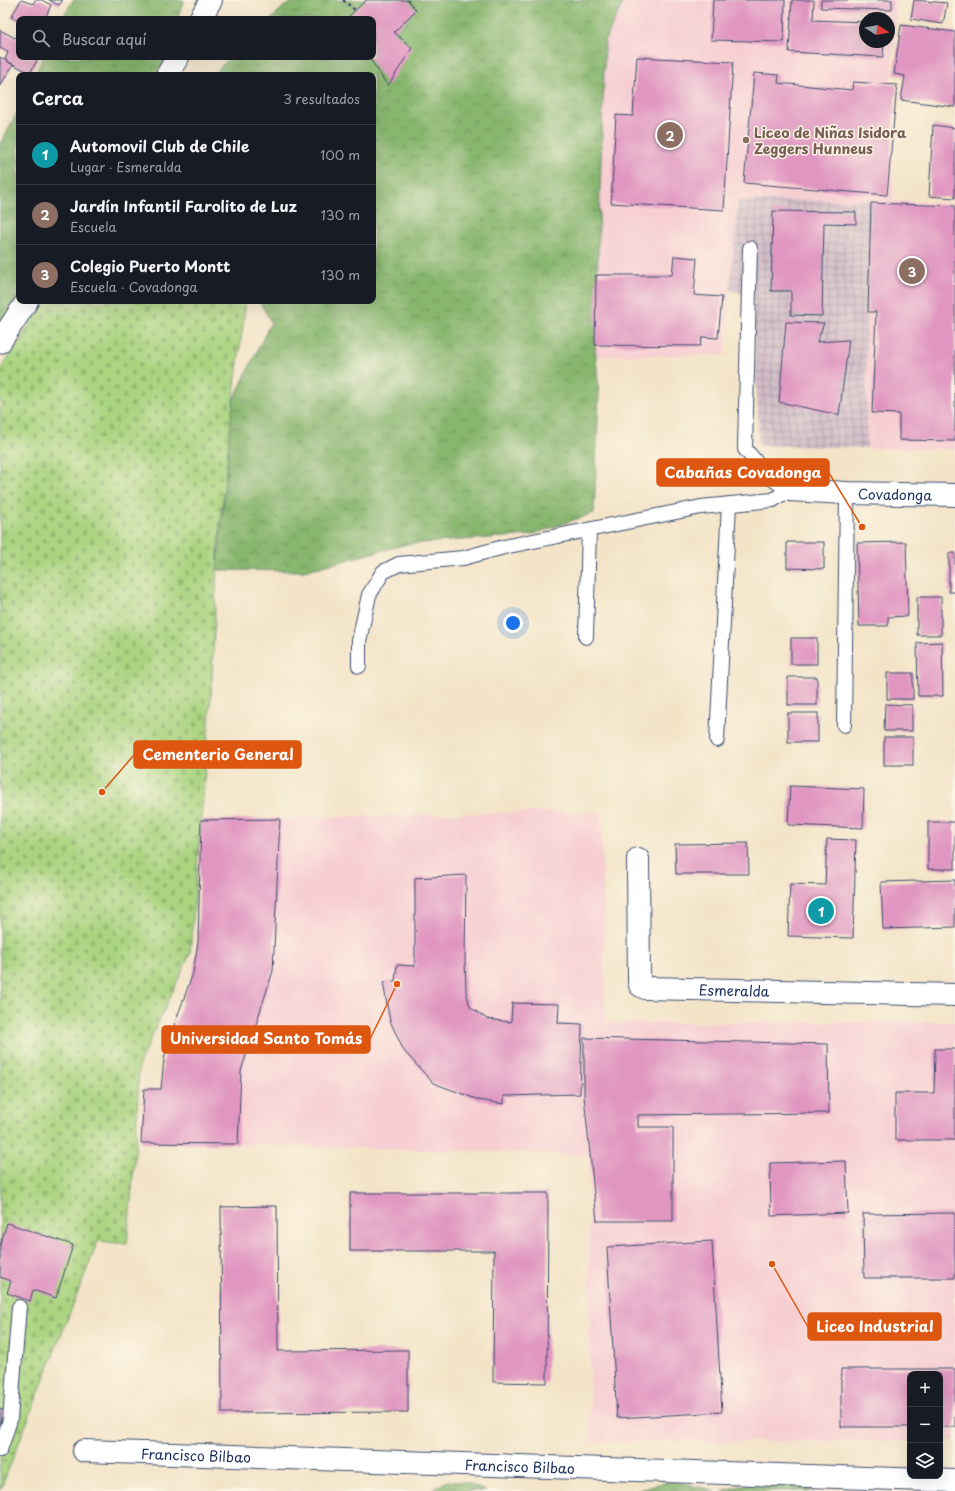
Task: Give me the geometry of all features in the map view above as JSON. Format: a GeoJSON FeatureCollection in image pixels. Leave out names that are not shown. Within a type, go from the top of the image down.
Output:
{"type":"FeatureCollection","features":[{"type":"Feature","properties":{"kind":"street"},"geometry":{"type":"LineString","coordinates":[[202,16],[211,0]]}},
{"type":"Feature","properties":{"kind":"street"},"geometry":{"type":"LineString","coordinates":[[169,72],[176,60]]}},
{"type":"Feature","properties":{"kind":"street"},"geometry":{"type":"LineString","coordinates":[[0,342],[25,304]]}},
{"type":"Feature","properties":{"kind":"street","name":"Covadonga"},"geometry":{"type":"LineString","coordinates":[[788,490],[848,494],[955,495]]}},
{"type":"Feature","properties":{"kind":"street","name":"Esmeralda"},"geometry":{"type":"LineString","coordinates":[[638,859],[639,980],[640,985],[645,988],[955,995]]}},
{"type":"Feature","properties":{"kind":"street","name":"Francisco Bilbao"},"geometry":{"type":"LineString","coordinates":[[84,1451],[955,1481]]}},
{"type":"Feature","properties":{"kind":"lane"},"geometry":{"type":"LineString","coordinates":[[359,666],[358,641],[369,594],[383,572],[399,564],[463,558],[504,547],[701,507],[773,500],[788,490],[767,475],[745,449],[750,248]]}},
{"type":"Feature","properties":{"kind":"lane"},"geometry":{"type":"LineString","coordinates":[[844,725],[848,494]]}},
{"type":"Feature","properties":{"kind":"lane"},"geometry":{"type":"LineString","coordinates":[[717,740],[729,504]]}},
{"type":"Feature","properties":{"kind":"lane"},"geometry":{"type":"LineString","coordinates":[[586,637],[589,530]]}},
{"type":"Feature","properties":{"kind":"lane"},"geometry":{"type":"LineString","coordinates":[[0,1450],[10,1420],[19,1307]]}},
{"type":"Feature","properties":{"kind":"path"},"geometry":{"type":"LineString","coordinates":[[343,0],[355,10]]}},
{"type":"Feature","properties":{"kind":"shaded area","name":"Liceo de Niñas Isidora Zeggers Hunneus"},"geometry":{"type":"Polygon","coordinates":[[[624,0],[897,0],[895,27],[895,12],[859,12],[859,48],[893,48],[891,80],[893,201],[955,203],[955,449],[867,448],[866,339],[871,201],[738,201],[725,355],[587,356],[605,41],[624,0]]]}},
{"type":"Feature","properties":{"kind":"shaded area"},"geometry":{"type":"Polygon","coordinates":[[[871,200],[866,339],[867,448],[759,445],[753,296],[730,290],[738,201],[871,200]]]}},
{"type":"Feature","properties":{"kind":"shaded area"},"geometry":{"type":"Polygon","coordinates":[[[536,812],[601,813],[606,1023],[955,1022],[955,1441],[943,1441],[943,1371],[907,1371],[907,1441],[590,1442],[589,1155],[238,1144],[141,1143],[144,1089],[161,1089],[164,1059],[171,1034],[193,973],[198,942],[201,820],[536,812]]]}},
{"type":"Feature","properties":{"kind":"green space"},"geometry":{"type":"Polygon","coordinates":[[[73,0],[184,0],[178,16],[64,16],[73,0]]]}},
{"type":"Feature","properties":{"kind":"green space"},"geometry":{"type":"Polygon","coordinates":[[[297,0],[624,0],[605,41],[595,345],[599,394],[594,513],[531,535],[407,544],[304,571],[217,570],[233,401],[271,322],[261,304],[376,304],[376,72],[215,72],[228,60],[376,60],[376,16],[274,16],[283,7],[297,0]]]}},
{"type":"Feature","properties":{"kind":"green space"},"geometry":{"type":"Polygon","coordinates":[[[42,60],[164,60],[161,72],[36,72],[42,60]]]}},
{"type":"Feature","properties":{"kind":"green space"},"geometry":{"type":"Polygon","coordinates":[[[16,114],[16,298],[0,325],[0,146],[16,114]]]}},
{"type":"Feature","properties":{"kind":"green space"},"geometry":{"type":"Polygon","coordinates":[[[43,304],[246,304],[233,401],[218,547],[211,696],[190,954],[139,1064],[136,1143],[127,1244],[98,1241],[0,1491],[0,370],[43,304]]]}},
{"type":"Feature","properties":{"kind":"green space"},"geometry":{"type":"Polygon","coordinates":[[[762,1480],[798,1483],[814,1491],[721,1491],[762,1480]]]}},
{"type":"Feature","properties":{"kind":"green space"},"geometry":{"type":"Polygon","coordinates":[[[447,1481],[467,1483],[486,1491],[431,1491],[447,1481]]]}},
{"type":"Feature","properties":{"kind":"green space"},"geometry":{"type":"Polygon","coordinates":[[[674,1481],[715,1491],[637,1491],[653,1485],[674,1481]]]}},
{"type":"Feature","properties":{"kind":"building"},"geometry":{"type":"Polygon","coordinates":[[[21,0],[33,4],[35,0],[42,0],[51,5],[46,16],[16,16],[16,20],[11,17],[21,0]]]}},
{"type":"Feature","properties":{"kind":"building"},"geometry":{"type":"Polygon","coordinates":[[[49,0],[63,0],[59,5],[49,0]]]}},
{"type":"Feature","properties":{"kind":"building"},"geometry":{"type":"Polygon","coordinates":[[[366,0],[408,0],[416,10],[394,32],[412,48],[388,86],[371,60],[376,60],[376,16],[349,16],[366,0]]]}},
{"type":"Feature","properties":{"kind":"building"},"geometry":{"type":"Polygon","coordinates":[[[713,0],[785,0],[784,42],[711,40],[713,0]]]}},
{"type":"Feature","properties":{"kind":"building"},"geometry":{"type":"Polygon","coordinates":[[[792,0],[814,0],[813,20],[859,22],[859,48],[884,48],[883,57],[789,52],[792,0]]]}},
{"type":"Feature","properties":{"kind":"building"},"geometry":{"type":"Polygon","coordinates":[[[821,0],[892,0],[892,10],[821,8],[821,0]]]}},
{"type":"Feature","properties":{"kind":"building"},"geometry":{"type":"Polygon","coordinates":[[[914,0],[947,3],[943,24],[911,19],[914,0]]]}},
{"type":"Feature","properties":{"kind":"building"},"geometry":{"type":"Polygon","coordinates":[[[901,25],[955,32],[955,107],[901,100],[905,76],[894,74],[901,25]]]}},
{"type":"Feature","properties":{"kind":"building"},"geometry":{"type":"Polygon","coordinates":[[[0,30],[15,38],[16,37],[16,60],[37,60],[31,72],[28,72],[5,60],[8,52],[0,48],[0,30]]]}},
{"type":"Feature","properties":{"kind":"building"},"geometry":{"type":"Polygon","coordinates":[[[0,57],[13,65],[0,86],[0,57]]]}},
{"type":"Feature","properties":{"kind":"building"},"geometry":{"type":"Polygon","coordinates":[[[637,57],[733,62],[724,210],[611,203],[616,115],[633,116],[637,57]]]}},
{"type":"Feature","properties":{"kind":"building"},"geometry":{"type":"Polygon","coordinates":[[[754,73],[779,75],[778,83],[852,90],[853,82],[897,85],[887,195],[744,183],[754,73]]]}},
{"type":"Feature","properties":{"kind":"building"},"geometry":{"type":"Polygon","coordinates":[[[933,125],[955,128],[955,198],[929,196],[933,125]]]}},
{"type":"Feature","properties":{"kind":"building"},"geometry":{"type":"Polygon","coordinates":[[[871,203],[955,206],[955,441],[899,440],[899,414],[872,413],[876,312],[868,312],[871,203]]]}},
{"type":"Feature","properties":{"kind":"building"},"geometry":{"type":"Polygon","coordinates":[[[773,211],[856,212],[856,224],[824,223],[822,316],[791,315],[791,291],[771,291],[773,211]]]}},
{"type":"Feature","properties":{"kind":"building"},"geometry":{"type":"Polygon","coordinates":[[[674,256],[697,258],[694,295],[722,297],[718,338],[702,337],[700,346],[595,345],[596,275],[672,275],[674,256]]]}},
{"type":"Feature","properties":{"kind":"building"},"geometry":{"type":"Polygon","coordinates":[[[786,322],[824,323],[817,342],[849,340],[839,415],[779,402],[786,322]]]}},
{"type":"Feature","properties":{"kind":"building"},"geometry":{"type":"Polygon","coordinates":[[[787,542],[824,542],[824,569],[787,568],[787,542]]]}},
{"type":"Feature","properties":{"kind":"building"},"geometry":{"type":"Polygon","coordinates":[[[906,542],[908,616],[888,617],[888,626],[859,626],[857,543],[906,542]]]}},
{"type":"Feature","properties":{"kind":"building"},"geometry":{"type":"Polygon","coordinates":[[[949,553],[955,553],[955,592],[949,592],[949,553]]]}},
{"type":"Feature","properties":{"kind":"building"},"geometry":{"type":"Polygon","coordinates":[[[917,597],[941,597],[941,635],[917,635],[917,597]]]}},
{"type":"Feature","properties":{"kind":"building"},"geometry":{"type":"Polygon","coordinates":[[[791,638],[817,638],[817,664],[791,664],[791,638]]]}},
{"type":"Feature","properties":{"kind":"building"},"geometry":{"type":"Polygon","coordinates":[[[942,642],[943,696],[918,696],[917,643],[942,642]]]}},
{"type":"Feature","properties":{"kind":"building"},"geometry":{"type":"Polygon","coordinates":[[[887,673],[913,673],[913,699],[887,699],[887,673]]]}},
{"type":"Feature","properties":{"kind":"building"},"geometry":{"type":"Polygon","coordinates":[[[788,677],[817,677],[817,705],[788,705],[788,677]]]}},
{"type":"Feature","properties":{"kind":"building"},"geometry":{"type":"Polygon","coordinates":[[[885,704],[912,705],[912,731],[884,731],[885,704]]]}},
{"type":"Feature","properties":{"kind":"building"},"geometry":{"type":"Polygon","coordinates":[[[788,713],[818,713],[818,742],[788,742],[788,713]]]}},
{"type":"Feature","properties":{"kind":"building"},"geometry":{"type":"Polygon","coordinates":[[[884,737],[913,737],[913,765],[884,765],[884,737]]]}},
{"type":"Feature","properties":{"kind":"building"},"geometry":{"type":"Polygon","coordinates":[[[790,786],[864,789],[863,828],[788,825],[790,786]]]}},
{"type":"Feature","properties":{"kind":"building"},"geometry":{"type":"Polygon","coordinates":[[[280,819],[273,971],[241,1071],[238,1144],[141,1143],[144,1089],[161,1089],[164,1059],[171,1034],[193,973],[198,942],[201,820],[280,819]]]}},
{"type":"Feature","properties":{"kind":"building"},"geometry":{"type":"Polygon","coordinates":[[[928,822],[955,822],[955,869],[928,869],[928,822]]]}},
{"type":"Feature","properties":{"kind":"building"},"geometry":{"type":"Polygon","coordinates":[[[827,839],[856,840],[853,938],[788,936],[790,884],[825,885],[827,839]]]}},
{"type":"Feature","properties":{"kind":"building"},"geometry":{"type":"Polygon","coordinates":[[[748,843],[749,874],[676,874],[675,844],[748,843]]]}},
{"type":"Feature","properties":{"kind":"building"},"geometry":{"type":"Polygon","coordinates":[[[466,875],[465,960],[466,992],[470,1007],[487,1019],[511,1022],[512,1003],[559,1004],[558,1023],[582,1024],[580,1094],[504,1096],[504,1104],[479,1100],[433,1083],[404,1051],[390,1021],[383,982],[395,981],[397,965],[415,966],[415,878],[466,875]]]}},
{"type":"Feature","properties":{"kind":"building"},"geometry":{"type":"Polygon","coordinates":[[[955,880],[955,927],[883,929],[881,882],[955,880]]]}},
{"type":"Feature","properties":{"kind":"building"},"geometry":{"type":"Polygon","coordinates":[[[584,1038],[828,1044],[829,1113],[638,1115],[638,1127],[673,1127],[673,1221],[597,1221],[584,1096],[584,1038]]]}},
{"type":"Feature","properties":{"kind":"building"},"geometry":{"type":"Polygon","coordinates":[[[935,1049],[955,1049],[955,1140],[895,1140],[895,1093],[934,1093],[935,1049]]]}},
{"type":"Feature","properties":{"kind":"building"},"geometry":{"type":"Polygon","coordinates":[[[846,1161],[848,1213],[771,1216],[770,1163],[846,1161]]]}},
{"type":"Feature","properties":{"kind":"building"},"geometry":{"type":"Polygon","coordinates":[[[350,1193],[548,1193],[547,1383],[493,1382],[494,1251],[350,1251],[350,1193]]]}},
{"type":"Feature","properties":{"kind":"building"},"geometry":{"type":"Polygon","coordinates":[[[277,1206],[278,1351],[408,1350],[408,1412],[222,1413],[221,1207],[277,1206]]]}},
{"type":"Feature","properties":{"kind":"building"},"geometry":{"type":"Polygon","coordinates":[[[955,1213],[955,1278],[864,1278],[863,1214],[955,1213]]]}},
{"type":"Feature","properties":{"kind":"building"},"geometry":{"type":"Polygon","coordinates":[[[7,1223],[73,1245],[56,1298],[33,1290],[30,1301],[7,1293],[11,1281],[0,1277],[0,1245],[7,1223]]]}},
{"type":"Feature","properties":{"kind":"building"},"geometry":{"type":"Polygon","coordinates":[[[712,1241],[722,1412],[617,1418],[607,1247],[712,1241]]]}},
{"type":"Feature","properties":{"kind":"building"},"geometry":{"type":"Polygon","coordinates":[[[841,1369],[955,1369],[955,1427],[943,1427],[943,1371],[907,1371],[907,1427],[841,1427],[841,1369]]]}},
{"type":"Feature","properties":{"kind":"building"},"geometry":{"type":"Polygon","coordinates":[[[0,1409],[5,1411],[0,1425],[0,1409]]]}},
{"type":"Feature","properties":{"kind":"place","name":"Jardín Infantil Farolito de Luz"},"geometry":{"type":"Point","coordinates":[670,135]}},
{"type":"Feature","properties":{"kind":"place","name":"Liceo de Niñas Isidora Zeggers Hunneus"},"geometry":{"type":"Point","coordinates":[746,140]}},
{"type":"Feature","properties":{"kind":"place","name":"Colegio Puerto Montt"},"geometry":{"type":"Point","coordinates":[912,271]}},
{"type":"Feature","properties":{"kind":"place","name":"Cabañas Covadonga"},"geometry":{"type":"Point","coordinates":[862,527]}},
{"type":"Feature","properties":{"kind":"place","name":"Cementerio General"},"geometry":{"type":"Point","coordinates":[102,792]}},
{"type":"Feature","properties":{"kind":"place","name":"Automovil Club de Chile"},"geometry":{"type":"Point","coordinates":[821,911]}},
{"type":"Feature","properties":{"kind":"place","name":"Universidad Santo Tomás"},"geometry":{"type":"Point","coordinates":[397,984]}},
{"type":"Feature","properties":{"kind":"place","name":"Liceo Industrial"},"geometry":{"type":"Point","coordinates":[772,1264]}}]}
